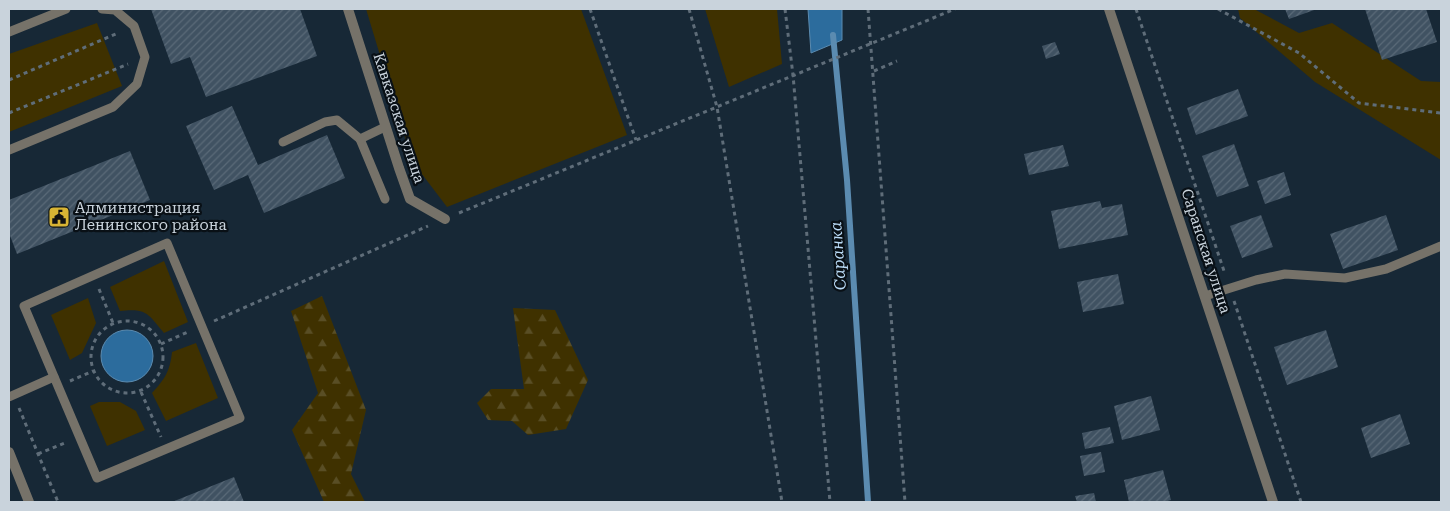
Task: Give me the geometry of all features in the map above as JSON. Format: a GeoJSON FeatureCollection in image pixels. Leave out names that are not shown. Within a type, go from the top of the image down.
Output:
{"type":"FeatureCollection","features":[{"type":"Feature","properties":{"kind":"street","name":"Кавказская улица"},"geometry":{"type":"LineString","coordinates":[[348,9],[410,199],[445,219]]}},
{"type":"Feature","properties":{"kind":"street","name":"Саранская улица"},"geometry":{"type":"LineString","coordinates":[[1109,9],[1274,502]]}},
{"type":"Feature","properties":{"kind":"street"},"geometry":{"type":"LineString","coordinates":[[9,452],[29,502]]}},
{"type":"Feature","properties":{"kind":"lane"},"geometry":{"type":"LineString","coordinates":[[9,32],[66,9]]}},
{"type":"Feature","properties":{"kind":"lane"},"geometry":{"type":"LineString","coordinates":[[9,150],[113,107],[137,84],[145,57],[134,26],[115,10],[102,9]]}},
{"type":"Feature","properties":{"kind":"lane"},"geometry":{"type":"LineString","coordinates":[[283,142],[325,122],[337,120],[360,139],[385,199]]}},
{"type":"Feature","properties":{"kind":"lane"},"geometry":{"type":"LineString","coordinates":[[360,139],[386,127]]}},
{"type":"Feature","properties":{"kind":"lane"},"geometry":{"type":"LineString","coordinates":[[167,243],[240,418],[97,478],[54,377],[24,306],[167,243]]}},
{"type":"Feature","properties":{"kind":"lane"},"geometry":{"type":"LineString","coordinates":[[1205,296],[1256,280],[1285,274],[1345,278],[1386,269],[1441,246]]}},
{"type":"Feature","properties":{"kind":"lane"},"geometry":{"type":"LineString","coordinates":[[12,396],[54,377]]}},
{"type":"Feature","properties":{"kind":"path"},"geometry":{"type":"LineString","coordinates":[[590,9],[636,140]]}},
{"type":"Feature","properties":{"kind":"path"},"geometry":{"type":"LineString","coordinates":[[689,9],[717,107],[782,502]]}},
{"type":"Feature","properties":{"kind":"path"},"geometry":{"type":"LineString","coordinates":[[785,9],[793,75],[830,502]]}},
{"type":"Feature","properties":{"kind":"path"},"geometry":{"type":"LineString","coordinates":[[868,9],[905,502]]}},
{"type":"Feature","properties":{"kind":"path"},"geometry":{"type":"LineString","coordinates":[[491,200],[955,9]]}},
{"type":"Feature","properties":{"kind":"path"},"geometry":{"type":"LineString","coordinates":[[1136,9],[1302,502]]}},
{"type":"Feature","properties":{"kind":"path"},"geometry":{"type":"LineString","coordinates":[[1218,9],[1299,53],[1359,103],[1441,113]]}},
{"type":"Feature","properties":{"kind":"path"},"geometry":{"type":"LineString","coordinates":[[9,80],[134,26]]}},
{"type":"Feature","properties":{"kind":"path"},"geometry":{"type":"LineString","coordinates":[[9,113],[145,57]]}},
{"type":"Feature","properties":{"kind":"path"},"geometry":{"type":"LineString","coordinates":[[874,70],[897,61]]}},
{"type":"Feature","properties":{"kind":"path"},"geometry":{"type":"LineString","coordinates":[[212,322],[430,225]]}},
{"type":"Feature","properties":{"kind":"path"},"geometry":{"type":"LineString","coordinates":[[93,275],[113,323]]}},
{"type":"Feature","properties":{"kind":"path"},"geometry":{"type":"LineString","coordinates":[[128,320],[142,323],[154,332],[161,344],[164,358],[161,372],[153,384],[141,392],[128,394],[113,391],[102,384],[93,371],[90,358],[93,343],[101,332],[113,323],[128,320]]}},
{"type":"Feature","properties":{"kind":"path"},"geometry":{"type":"LineString","coordinates":[[58,386],[93,371]]}},
{"type":"Feature","properties":{"kind":"path"},"geometry":{"type":"LineString","coordinates":[[141,392],[166,448]]}},
{"type":"Feature","properties":{"kind":"path"},"geometry":{"type":"LineString","coordinates":[[12,396],[58,502]]}},
{"type":"Feature","properties":{"kind":"path"},"geometry":{"type":"LineString","coordinates":[[38,454],[79,438]]}},
{"type":"Feature","properties":{"kind":"green space"},"geometry":{"type":"Polygon","coordinates":[[[366,9],[581,9],[627,135],[447,207],[412,161],[366,9]]]}},
{"type":"Feature","properties":{"kind":"green space"},"geometry":{"type":"Polygon","coordinates":[[[705,9],[777,9],[782,64],[729,87],[705,9]]]}},
{"type":"Feature","properties":{"kind":"green space"},"geometry":{"type":"Polygon","coordinates":[[[1238,9],[1254,9],[1299,33],[1332,23],[1421,81],[1441,82],[1441,160],[1315,82],[1240,18],[1238,9]]]}},
{"type":"Feature","properties":{"kind":"green space"},"geometry":{"type":"Polygon","coordinates":[[[97,23],[122,86],[9,132],[9,54],[97,23]]]}},
{"type":"Feature","properties":{"kind":"green space"},"geometry":{"type":"Polygon","coordinates":[[[164,261],[188,322],[164,333],[150,317],[142,312],[136,310],[120,311],[110,287],[164,261]]]}},
{"type":"Feature","properties":{"kind":"green space"},"geometry":{"type":"Polygon","coordinates":[[[322,296],[366,410],[351,474],[365,502],[324,502],[292,430],[318,393],[291,311],[322,296]]]}},
{"type":"Feature","properties":{"kind":"green space"},"geometry":{"type":"Polygon","coordinates":[[[88,298],[96,323],[82,353],[70,360],[51,315],[88,298]]]}},
{"type":"Feature","properties":{"kind":"green space"},"geometry":{"type":"Polygon","coordinates":[[[513,308],[555,310],[588,380],[566,429],[528,435],[512,421],[488,420],[477,403],[491,389],[524,389],[513,308]]]}},
{"type":"Feature","properties":{"kind":"green space"},"geometry":{"type":"Polygon","coordinates":[[[196,343],[218,398],[166,421],[152,393],[166,374],[172,352],[196,343]]]}},
{"type":"Feature","properties":{"kind":"green space"},"geometry":{"type":"Polygon","coordinates":[[[99,402],[120,402],[136,411],[145,430],[107,446],[90,406],[99,402]]]}},
{"type":"Feature","properties":{"kind":"water"},"geometry":{"type":"Polygon","coordinates":[[[808,9],[842,9],[842,40],[811,53],[808,9]]]}},
{"type":"Feature","properties":{"kind":"water"},"geometry":{"type":"Polygon","coordinates":[[[127,330],[137,332],[145,338],[151,346],[153,356],[151,366],[145,374],[137,380],[127,382],[117,380],[109,374],[103,366],[101,356],[103,346],[109,338],[117,332],[127,330]]]}},
{"type":"Feature","properties":{"kind":"building"},"geometry":{"type":"Polygon","coordinates":[[[151,9],[300,9],[317,56],[206,97],[190,57],[171,64],[151,9]]]}},
{"type":"Feature","properties":{"kind":"building"},"geometry":{"type":"Polygon","coordinates":[[[1285,9],[1317,9],[1289,19],[1285,9]]]}},
{"type":"Feature","properties":{"kind":"building"},"geometry":{"type":"Polygon","coordinates":[[[1365,9],[1426,9],[1437,42],[1382,60],[1365,9]]]}},
{"type":"Feature","properties":{"kind":"building"},"geometry":{"type":"Polygon","coordinates":[[[1055,42],[1060,54],[1046,59],[1042,46],[1055,42]]]}},
{"type":"Feature","properties":{"kind":"building"},"geometry":{"type":"Polygon","coordinates":[[[1238,89],[1248,116],[1196,135],[1187,108],[1238,89]]]}},
{"type":"Feature","properties":{"kind":"building"},"geometry":{"type":"Polygon","coordinates":[[[232,106],[258,165],[327,135],[345,178],[264,213],[248,175],[214,190],[186,126],[232,106]]]}},
{"type":"Feature","properties":{"kind":"building"},"geometry":{"type":"Polygon","coordinates":[[[1234,144],[1249,186],[1217,197],[1202,156],[1234,144]]]}},
{"type":"Feature","properties":{"kind":"building"},"geometry":{"type":"Polygon","coordinates":[[[1063,145],[1069,166],[1029,175],[1024,154],[1063,145]]]}},
{"type":"Feature","properties":{"kind":"building","name":"Администрация Ленинского района"},"geometry":{"type":"Polygon","coordinates":[[[130,151],[150,200],[17,254],[9,233],[9,200],[130,151]]]}},
{"type":"Feature","properties":{"kind":"building"},"geometry":{"type":"Polygon","coordinates":[[[1284,172],[1291,195],[1265,204],[1257,181],[1284,172]]]}},
{"type":"Feature","properties":{"kind":"building"},"geometry":{"type":"Polygon","coordinates":[[[1100,201],[1102,208],[1122,204],[1128,235],[1059,249],[1051,211],[1100,201]]]}},
{"type":"Feature","properties":{"kind":"building"},"geometry":{"type":"Polygon","coordinates":[[[1261,215],[1273,247],[1242,258],[1230,226],[1261,215]]]}},
{"type":"Feature","properties":{"kind":"building"},"geometry":{"type":"Polygon","coordinates":[[[1386,215],[1398,250],[1343,269],[1330,234],[1386,215]]]}},
{"type":"Feature","properties":{"kind":"building"},"geometry":{"type":"Polygon","coordinates":[[[1118,274],[1124,304],[1083,312],[1077,282],[1118,274]]]}},
{"type":"Feature","properties":{"kind":"building"},"geometry":{"type":"Polygon","coordinates":[[[1326,330],[1338,367],[1287,385],[1274,347],[1326,330]]]}},
{"type":"Feature","properties":{"kind":"building"},"geometry":{"type":"Polygon","coordinates":[[[1151,396],[1160,430],[1122,440],[1114,406],[1151,396]]]}},
{"type":"Feature","properties":{"kind":"building"},"geometry":{"type":"Polygon","coordinates":[[[1400,414],[1410,444],[1371,458],[1361,428],[1400,414]]]}},
{"type":"Feature","properties":{"kind":"building"},"geometry":{"type":"Polygon","coordinates":[[[1110,427],[1114,443],[1085,449],[1082,433],[1110,427]]]}},
{"type":"Feature","properties":{"kind":"building"},"geometry":{"type":"Polygon","coordinates":[[[1101,452],[1105,472],[1084,476],[1080,456],[1101,452]]]}},
{"type":"Feature","properties":{"kind":"building"},"geometry":{"type":"Polygon","coordinates":[[[1163,470],[1171,500],[1164,502],[1129,502],[1124,480],[1163,470]]]}},
{"type":"Feature","properties":{"kind":"building"},"geometry":{"type":"Polygon","coordinates":[[[234,477],[244,502],[172,502],[234,477]]]}},
{"type":"Feature","properties":{"kind":"building"},"geometry":{"type":"Polygon","coordinates":[[[1094,493],[1096,502],[1077,502],[1075,496],[1094,493]]]}},
{"type":"Feature","properties":{"kind":"waterway","name":"Саранка"},"geometry":{"type":"LineString","coordinates":[[833,35],[847,180],[868,502]]}},
{"type":"Feature","properties":{"kind":"place","name":"Администрация Ленинского района"},"geometry":{"type":"Point","coordinates":[59,217]}}]}
